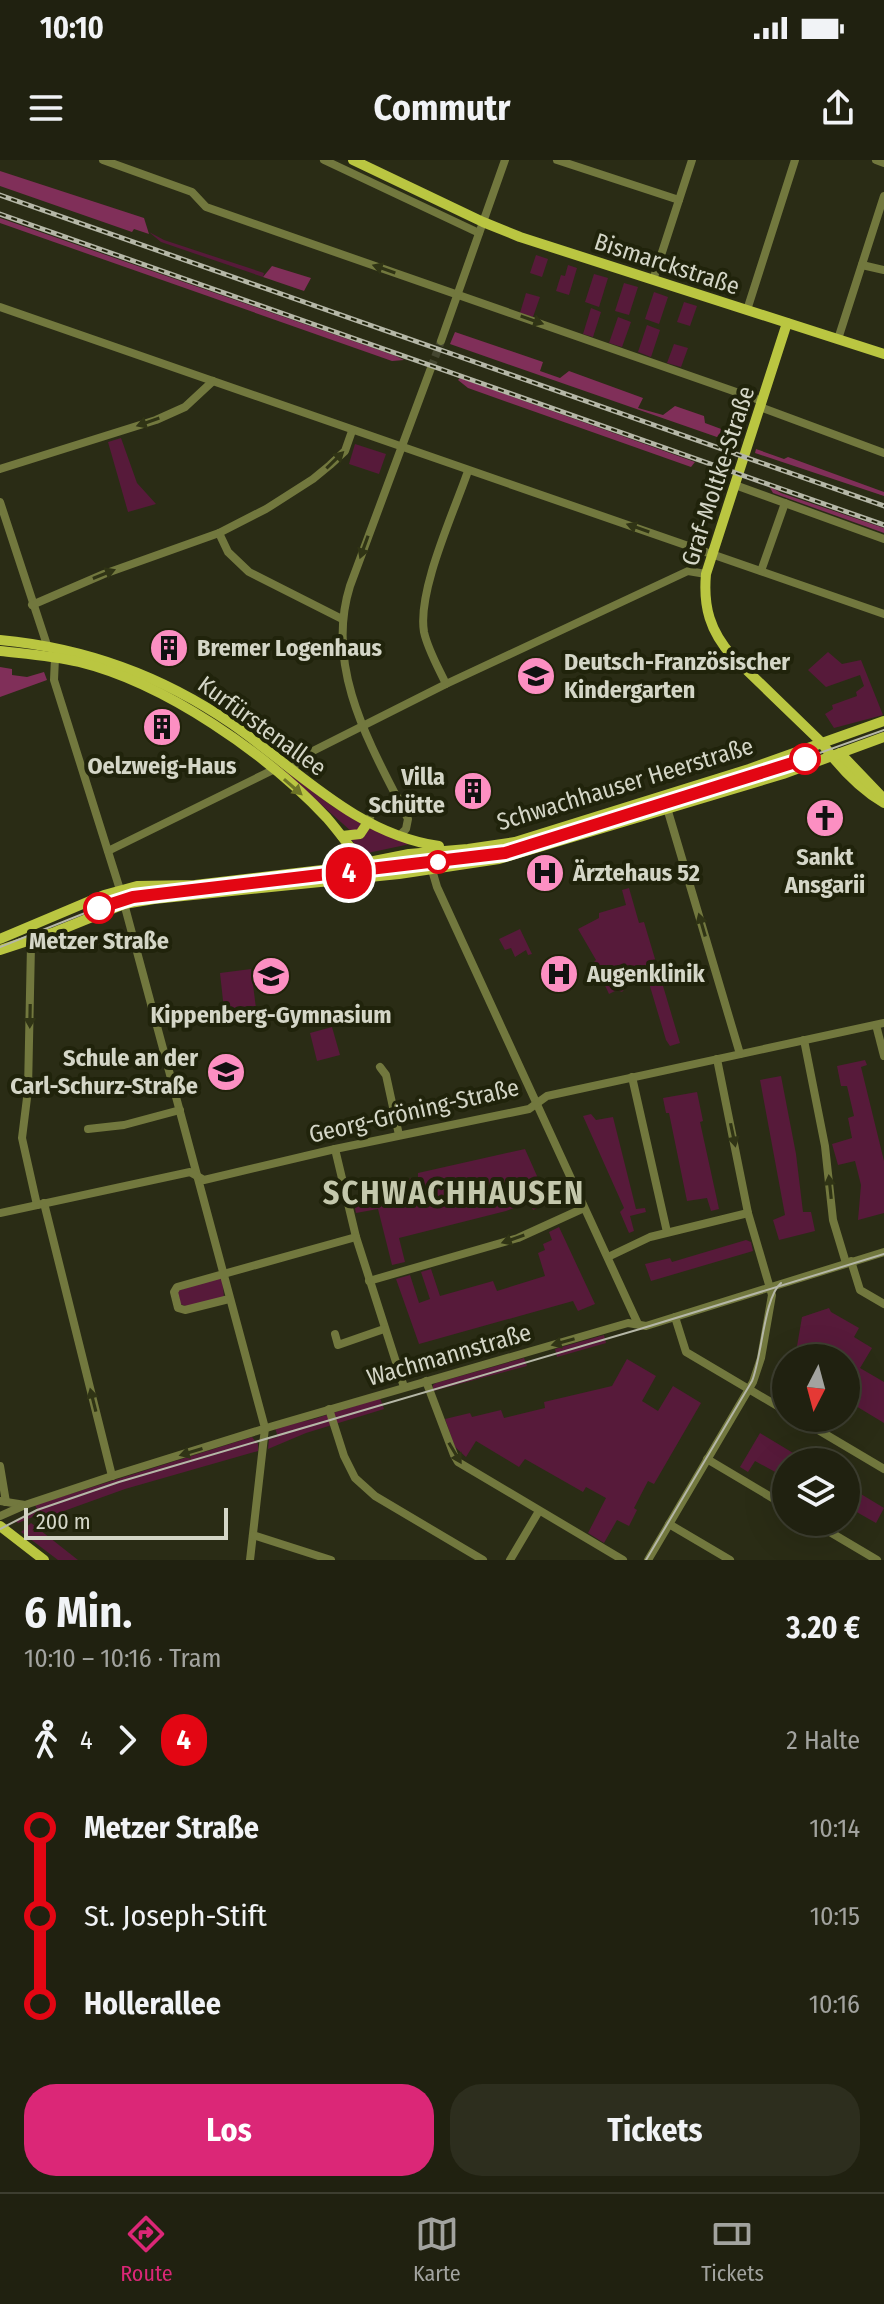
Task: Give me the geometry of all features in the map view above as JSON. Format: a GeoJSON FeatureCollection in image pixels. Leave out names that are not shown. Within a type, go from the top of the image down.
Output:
{"type":"FeatureCollection","features":[{"type":"Feature","properties":{"kind":"main road","name":"Bismarckstraße"},"geometry":{"type":"LineString","coordinates":[[353,160],[441,202],[481,227],[521,237],[884,354]]}},
{"type":"Feature","properties":{"kind":"main road","name":"Graf-Moltke-Straße"},"geometry":{"type":"LineString","coordinates":[[787,323],[706,574],[706,608],[719,642],[884,801]]}},
{"type":"Feature","properties":{"kind":"main road","name":"Kurfürstenallee"},"geometry":{"type":"LineString","coordinates":[[0,640],[47,645],[115,663],[161,682],[232,724],[337,804],[399,836],[448,851]]}},
{"type":"Feature","properties":{"kind":"main road","name":"Kurfürstenallee"},"geometry":{"type":"LineString","coordinates":[[0,651],[100,668],[167,697],[220,729],[316,807],[373,877]]}},
{"type":"Feature","properties":{"kind":"main road","name":"Schwachhauser Heerstraße"},"geometry":{"type":"LineString","coordinates":[[0,939],[150,885],[209,883],[339,868],[409,854],[515,842],[749,769],[884,721]]}},
{"type":"Feature","properties":{"kind":"main road","name":"Schwachhauser Heerstraße"},"geometry":{"type":"LineString","coordinates":[[0,950],[55,932],[122,897],[373,877],[499,859],[837,756],[884,737]]}},
{"type":"Feature","properties":{"kind":"main road"},"geometry":{"type":"LineString","coordinates":[[342,836],[360,834],[368,822]]}},
{"type":"Feature","properties":{"kind":"main road"},"geometry":{"type":"LineString","coordinates":[[2,1532],[44,1560]]}},
{"type":"Feature","properties":{"kind":"street"},"geometry":{"type":"LineString","coordinates":[[103,160],[192,192],[206,207],[761,404],[884,453]]}},
{"type":"Feature","properties":{"kind":"street","name":"Bismarckstraße"},"geometry":{"type":"LineString","coordinates":[[324,160],[424,207],[481,227]]}},
{"type":"Feature","properties":{"kind":"street"},"geometry":{"type":"LineString","coordinates":[[441,341],[505,160]]}},
{"type":"Feature","properties":{"kind":"street"},"geometry":{"type":"LineString","coordinates":[[557,160],[679,200]]}},
{"type":"Feature","properties":{"kind":"street"},"geometry":{"type":"LineString","coordinates":[[653,280],[692,160]]}},
{"type":"Feature","properties":{"kind":"street"},"geometry":{"type":"LineString","coordinates":[[747,310],[795,160]]}},
{"type":"Feature","properties":{"kind":"street"},"geometry":{"type":"LineString","coordinates":[[876,160],[884,163]]}},
{"type":"Feature","properties":{"kind":"street"},"geometry":{"type":"LineString","coordinates":[[838,339],[884,196]]}},
{"type":"Feature","properties":{"kind":"street"},"geometry":{"type":"LineString","coordinates":[[424,207],[441,202]]}},
{"type":"Feature","properties":{"kind":"street"},"geometry":{"type":"LineString","coordinates":[[862,265],[884,270]]}},
{"type":"Feature","properties":{"kind":"street"},"geometry":{"type":"LineString","coordinates":[[0,307],[884,614]]}},
{"type":"Feature","properties":{"kind":"street"},"geometry":{"type":"LineString","coordinates":[[399,836],[406,829],[408,819],[362,725],[345,675],[342,619],[350,586],[431,368]]}},
{"type":"Feature","properties":{"kind":"street"},"geometry":{"type":"LineString","coordinates":[[0,469],[156,420],[185,407],[213,381]]}},
{"type":"Feature","properties":{"kind":"street"},"geometry":{"type":"LineString","coordinates":[[32,605],[104,574],[219,533],[266,509],[313,479],[345,451],[352,431]]}},
{"type":"Feature","properties":{"kind":"street"},"geometry":{"type":"LineString","coordinates":[[446,684],[427,640],[423,611],[427,589],[468,471]]}},
{"type":"Feature","properties":{"kind":"street"},"geometry":{"type":"LineString","coordinates":[[735,485],[884,539]]}},
{"type":"Feature","properties":{"kind":"street"},"geometry":{"type":"LineString","coordinates":[[0,502],[47,645]]}},
{"type":"Feature","properties":{"kind":"street"},"geometry":{"type":"LineString","coordinates":[[761,571],[785,503]]}},
{"type":"Feature","properties":{"kind":"street"},"geometry":{"type":"LineString","coordinates":[[219,533],[228,552],[249,572],[342,619]]}},
{"type":"Feature","properties":{"kind":"street"},"geometry":{"type":"LineString","coordinates":[[293,771],[296,762],[303,756],[446,684],[688,571],[706,574]]}},
{"type":"Feature","properties":{"kind":"street"},"geometry":{"type":"LineString","coordinates":[[32,643],[39,624]]}},
{"type":"Feature","properties":{"kind":"street"},"geometry":{"type":"LineString","coordinates":[[55,658],[54,680],[122,897],[265,1428],[250,1560]]}},
{"type":"Feature","properties":{"kind":"street"},"geometry":{"type":"LineString","coordinates":[[108,851],[273,770]]}},
{"type":"Feature","properties":{"kind":"street"},"geometry":{"type":"LineString","coordinates":[[368,822],[373,810],[398,798]]}},
{"type":"Feature","properties":{"kind":"street"},"geometry":{"type":"LineString","coordinates":[[667,808],[740,1054]]}},
{"type":"Feature","properties":{"kind":"street"},"geometry":{"type":"LineString","coordinates":[[432,870],[437,887],[638,1324]]}},
{"type":"Feature","properties":{"kind":"street"},"geometry":{"type":"LineString","coordinates":[[29,939],[28,1090],[22,1138],[112,1476]]}},
{"type":"Feature","properties":{"kind":"street"},"geometry":{"type":"LineString","coordinates":[[880,1024],[884,1056]]}},
{"type":"Feature","properties":{"kind":"street","name":"Georg-Gröning-Straße"},"geometry":{"type":"LineString","coordinates":[[0,1213],[188,1172],[204,1180],[529,1109],[547,1096],[880,1024]]}},
{"type":"Feature","properties":{"kind":"street"},"geometry":{"type":"LineString","coordinates":[[804,1040],[825,1146],[833,1220],[860,1290],[884,1304]]}},
{"type":"Feature","properties":{"kind":"street"},"geometry":{"type":"LineString","coordinates":[[648,1560],[749,1389],[761,1358],[772,1299],[748,1213],[717,1059]]}},
{"type":"Feature","properties":{"kind":"street"},"geometry":{"type":"LineString","coordinates":[[380,1067],[386,1075],[399,1135]]}},
{"type":"Feature","properties":{"kind":"street"},"geometry":{"type":"LineString","coordinates":[[632,1077],[667,1232]]}},
{"type":"Feature","properties":{"kind":"street"},"geometry":{"type":"LineString","coordinates":[[88,1129],[124,1125],[180,1110]]}},
{"type":"Feature","properties":{"kind":"street"},"geometry":{"type":"LineString","coordinates":[[335,1149],[356,1237],[404,1387]]}},
{"type":"Feature","properties":{"kind":"street"},"geometry":{"type":"LineString","coordinates":[[369,1281],[518,1238],[584,1208]]}},
{"type":"Feature","properties":{"kind":"street"},"geometry":{"type":"LineString","coordinates":[[608,1257],[667,1232],[748,1213]]}},
{"type":"Feature","properties":{"kind":"street"},"geometry":{"type":"LineString","coordinates":[[229,1299],[185,1310],[178,1308],[174,1292],[177,1287],[356,1237]]}},
{"type":"Feature","properties":{"kind":"street","name":"Wachmannstraße"},"geometry":{"type":"LineString","coordinates":[[0,1516],[112,1476],[265,1428],[628,1323],[646,1326],[884,1252]]}},
{"type":"Feature","properties":{"kind":"street"},"geometry":{"type":"LineString","coordinates":[[675,1317],[686,1352],[772,1403]]}},
{"type":"Feature","properties":{"kind":"street"},"geometry":{"type":"LineString","coordinates":[[335,1334],[338,1345],[384,1329]]}},
{"type":"Feature","properties":{"kind":"street"},"geometry":{"type":"LineString","coordinates":[[426,1381],[458,1462],[623,1560]]}},
{"type":"Feature","properties":{"kind":"street"},"geometry":{"type":"LineString","coordinates":[[329,1409],[344,1456],[355,1478],[375,1496],[483,1560]]}},
{"type":"Feature","properties":{"kind":"street"},"geometry":{"type":"LineString","coordinates":[[822,1432],[884,1469]]}},
{"type":"Feature","properties":{"kind":"street"},"geometry":{"type":"LineString","coordinates":[[707,1459],[772,1498]]}},
{"type":"Feature","properties":{"kind":"street"},"geometry":{"type":"LineString","coordinates":[[0,1466],[3,1501]]}},
{"type":"Feature","properties":{"kind":"street","name":"Wachmannstraße"},"geometry":{"type":"LineString","coordinates":[[3,1501],[25,1505]]}},
{"type":"Feature","properties":{"kind":"street"},"geometry":{"type":"LineString","coordinates":[[510,1560],[539,1511]]}},
{"type":"Feature","properties":{"kind":"street"},"geometry":{"type":"LineString","coordinates":[[669,1524],[730,1560]]}},
{"type":"Feature","properties":{"kind":"street"},"geometry":{"type":"LineString","coordinates":[[253,1535],[331,1560]]}},
{"type":"Feature","properties":{"kind":"street"},"geometry":{"type":"LineString","coordinates":[[837,1536],[877,1560]]}},
{"type":"Feature","properties":{"kind":"shaded area"},"geometry":{"type":"Polygon","coordinates":[[[0,171],[144,218],[149,234],[134,229],[132,232],[0,186],[0,171]]]}},
{"type":"Feature","properties":{"kind":"shaded area"},"geometry":{"type":"Polygon","coordinates":[[[0,218],[404,360],[392,361],[0,223],[0,218]]]}},
{"type":"Feature","properties":{"kind":"shaded area"},"geometry":{"type":"Polygon","coordinates":[[[149,232],[164,240],[264,273],[263,277],[161,242],[149,232]]]}},
{"type":"Feature","properties":{"kind":"shaded area"},"geometry":{"type":"Polygon","coordinates":[[[536,255],[548,259],[542,277],[530,273],[536,255]]]}},
{"type":"Feature","properties":{"kind":"shaded area"},"geometry":{"type":"Polygon","coordinates":[[[568,265],[577,268],[569,295],[556,291],[568,265]]]}},
{"type":"Feature","properties":{"kind":"shaded area"},"geometry":{"type":"Polygon","coordinates":[[[272,266],[311,278],[304,291],[263,277],[272,266]]]}},
{"type":"Feature","properties":{"kind":"shaded area"},"geometry":{"type":"Polygon","coordinates":[[[594,274],[608,278],[599,307],[585,302],[594,274]]]}},
{"type":"Feature","properties":{"kind":"shaded area"},"geometry":{"type":"Polygon","coordinates":[[[624,283],[638,287],[629,315],[615,311],[624,283]]]}},
{"type":"Feature","properties":{"kind":"shaded area"},"geometry":{"type":"Polygon","coordinates":[[[654,292],[668,297],[659,324],[645,319],[654,292]]]}},
{"type":"Feature","properties":{"kind":"shaded area"},"geometry":{"type":"Polygon","coordinates":[[[526,293],[540,297],[533,317],[520,313],[526,293]]]}},
{"type":"Feature","properties":{"kind":"shaded area"},"geometry":{"type":"Polygon","coordinates":[[[684,302],[697,306],[690,326],[677,322],[684,302]]]}},
{"type":"Feature","properties":{"kind":"shaded area"},"geometry":{"type":"Polygon","coordinates":[[[591,308],[601,312],[593,337],[583,334],[591,308]]]}},
{"type":"Feature","properties":{"kind":"shaded area"},"geometry":{"type":"Polygon","coordinates":[[[618,317],[631,322],[622,347],[609,343],[618,317]]]}},
{"type":"Feature","properties":{"kind":"shaded area"},"geometry":{"type":"Polygon","coordinates":[[[647,325],[660,330],[651,357],[638,352],[647,325]]]}},
{"type":"Feature","properties":{"kind":"shaded area"},"geometry":{"type":"Polygon","coordinates":[[[455,332],[543,362],[540,371],[560,378],[569,371],[643,398],[638,408],[663,415],[675,406],[704,416],[705,423],[740,436],[737,444],[450,344],[455,332]]]}},
{"type":"Feature","properties":{"kind":"shaded area"},"geometry":{"type":"Polygon","coordinates":[[[674,344],[688,348],[681,367],[667,363],[674,344]]]}},
{"type":"Feature","properties":{"kind":"shaded area"},"geometry":{"type":"Polygon","coordinates":[[[460,378],[695,462],[691,467],[468,388],[458,380],[460,378]]]}},
{"type":"Feature","properties":{"kind":"shaded area"},"geometry":{"type":"Polygon","coordinates":[[[121,438],[137,483],[156,504],[128,512],[108,442],[121,438]]]}},
{"type":"Feature","properties":{"kind":"shaded area"},"geometry":{"type":"Polygon","coordinates":[[[355,444],[386,454],[379,474],[349,464],[355,444]]]}},
{"type":"Feature","properties":{"kind":"shaded area"},"geometry":{"type":"Polygon","coordinates":[[[756,449],[784,459],[788,457],[884,492],[884,496],[755,453],[756,449]]]}},
{"type":"Feature","properties":{"kind":"shaded area"},"geometry":{"type":"Polygon","coordinates":[[[769,486],[781,493],[884,528],[884,533],[773,493],[769,486]]]}},
{"type":"Feature","properties":{"kind":"shaded area"},"geometry":{"type":"Polygon","coordinates":[[[828,652],[842,664],[861,660],[883,715],[834,728],[825,714],[833,709],[832,705],[857,696],[856,692],[864,686],[860,675],[826,687],[808,670],[828,652]]]}},
{"type":"Feature","properties":{"kind":"shaded area"},"geometry":{"type":"Polygon","coordinates":[[[0,667],[12,669],[12,675],[27,677],[44,672],[47,680],[0,697],[0,667]]]}},
{"type":"Feature","properties":{"kind":"shaded area"},"geometry":{"type":"Polygon","coordinates":[[[272,761],[332,806],[360,822],[358,831],[351,831],[272,761]]]}},
{"type":"Feature","properties":{"kind":"shaded area"},"geometry":{"type":"Polygon","coordinates":[[[370,828],[410,844],[363,854],[350,838],[363,837],[370,828]]]}},
{"type":"Feature","properties":{"kind":"shaded area"},"geometry":{"type":"Polygon","coordinates":[[[629,888],[639,923],[644,922],[680,1043],[670,1046],[646,973],[633,979],[622,992],[617,990],[609,994],[594,962],[596,960],[578,929],[599,918],[599,913],[626,905],[622,890],[629,888]]]}},
{"type":"Feature","properties":{"kind":"shaded area"},"geometry":{"type":"Polygon","coordinates":[[[520,929],[532,954],[528,955],[526,950],[515,957],[511,948],[505,950],[499,939],[520,929]]]}},
{"type":"Feature","properties":{"kind":"shaded area"},"geometry":{"type":"Polygon","coordinates":[[[251,969],[257,1016],[225,1019],[220,973],[251,969]]]}},
{"type":"Feature","properties":{"kind":"shaded area"},"geometry":{"type":"Polygon","coordinates":[[[332,1027],[340,1055],[317,1061],[310,1033],[332,1027]]]}},
{"type":"Feature","properties":{"kind":"shaded area"},"geometry":{"type":"Polygon","coordinates":[[[865,1060],[867,1065],[861,1067],[884,1161],[884,1213],[858,1220],[861,1185],[855,1161],[838,1165],[832,1144],[852,1138],[848,1118],[854,1116],[847,1086],[841,1086],[837,1066],[865,1060]]]}},
{"type":"Feature","properties":{"kind":"shaded area"},"geometry":{"type":"Polygon","coordinates":[[[781,1076],[803,1212],[811,1212],[815,1231],[779,1240],[773,1220],[785,1215],[760,1080],[781,1076]]]}},
{"type":"Feature","properties":{"kind":"shaded area"},"geometry":{"type":"Polygon","coordinates":[[[697,1092],[703,1121],[700,1122],[719,1209],[711,1211],[707,1198],[687,1201],[669,1113],[666,1113],[663,1098],[697,1092]]]}},
{"type":"Feature","properties":{"kind":"shaded area"},"geometry":{"type":"Polygon","coordinates":[[[591,1114],[596,1120],[613,1117],[636,1209],[645,1208],[646,1212],[630,1216],[634,1231],[629,1233],[620,1212],[624,1208],[583,1116],[591,1114]]]}},
{"type":"Feature","properties":{"kind":"shaded area"},"geometry":{"type":"Polygon","coordinates":[[[525,1149],[549,1203],[533,1210],[529,1202],[506,1211],[399,1238],[405,1262],[392,1265],[378,1209],[356,1213],[353,1200],[366,1197],[365,1188],[525,1149]]]}},
{"type":"Feature","properties":{"kind":"shaded area"},"geometry":{"type":"Polygon","coordinates":[[[559,1227],[595,1304],[578,1311],[573,1301],[419,1344],[396,1279],[410,1275],[419,1303],[430,1299],[421,1272],[431,1269],[440,1296],[493,1281],[497,1291],[545,1276],[538,1253],[545,1250],[543,1244],[552,1240],[549,1232],[559,1227]]]}},
{"type":"Feature","properties":{"kind":"shaded area"},"geometry":{"type":"Polygon","coordinates":[[[746,1240],[751,1242],[753,1251],[651,1281],[645,1264],[670,1258],[672,1262],[746,1240]]]}},
{"type":"Feature","properties":{"kind":"shaded area"},"geometry":{"type":"Polygon","coordinates":[[[222,1279],[224,1297],[188,1307],[178,1303],[177,1291],[222,1279]]]}},
{"type":"Feature","properties":{"kind":"shaded area"},"geometry":{"type":"Polygon","coordinates":[[[829,1308],[859,1328],[854,1337],[872,1348],[860,1368],[860,1344],[797,1344],[802,1317],[829,1308]]]}},
{"type":"Feature","properties":{"kind":"shaded area"},"geometry":{"type":"Polygon","coordinates":[[[604,1335],[606,1343],[557,1357],[555,1349],[604,1335]]]}},
{"type":"Feature","properties":{"kind":"shaded area"},"geometry":{"type":"Polygon","coordinates":[[[524,1358],[527,1366],[433,1391],[436,1383],[524,1358]]]}},
{"type":"Feature","properties":{"kind":"shaded area"},"geometry":{"type":"Polygon","coordinates":[[[627,1359],[656,1376],[642,1401],[658,1411],[673,1386],[701,1403],[654,1484],[648,1481],[629,1526],[617,1520],[604,1543],[588,1533],[606,1498],[586,1487],[583,1492],[525,1459],[519,1467],[476,1441],[466,1457],[455,1447],[445,1419],[501,1410],[504,1418],[545,1408],[544,1402],[612,1386],[627,1359]]]}},
{"type":"Feature","properties":{"kind":"shaded area"},"geometry":{"type":"Polygon","coordinates":[[[860,1368],[884,1382],[884,1423],[860,1408],[860,1368]]]}},
{"type":"Feature","properties":{"kind":"shaded area"},"geometry":{"type":"Polygon","coordinates":[[[380,1398],[384,1409],[306,1433],[268,1449],[269,1439],[278,1437],[275,1428],[380,1398]]]}},
{"type":"Feature","properties":{"kind":"shaded area"},"geometry":{"type":"Polygon","coordinates":[[[760,1433],[785,1448],[772,1448],[772,1470],[755,1461],[748,1472],[740,1467],[760,1433]]]}},
{"type":"Feature","properties":{"kind":"shaded area"},"geometry":{"type":"Polygon","coordinates":[[[252,1437],[258,1444],[258,1451],[125,1489],[50,1516],[44,1521],[37,1521],[35,1516],[18,1523],[16,1521],[38,1511],[35,1505],[252,1437]]]}},
{"type":"Feature","properties":{"kind":"shaded area"},"geometry":{"type":"Polygon","coordinates":[[[860,1493],[884,1508],[876,1523],[860,1514],[860,1493]]]}},
{"type":"Feature","properties":{"kind":"shaded area"},"geometry":{"type":"Polygon","coordinates":[[[31,1523],[78,1560],[58,1560],[21,1532],[31,1523]]]}},
{"type":"Feature","properties":{"kind":"tunnel"},"geometry":{"type":"LineString","coordinates":[[431,368],[441,341]]}},
{"type":"Feature","properties":{"kind":"tram line"},"geometry":{"type":"LineString","coordinates":[[0,947],[110,903],[133,897],[505,853],[758,775],[884,730]]}},
{"type":"Feature","properties":{"kind":"tram line","name":"4"},"geometry":{"type":"LineString","coordinates":[[99,908],[133,897],[505,853],[805,759]]}},
{"type":"Feature","properties":{"kind":"tram line"},"geometry":{"type":"LineString","coordinates":[[0,1529],[37,1510],[119,1482],[884,1254]]}},
{"type":"Feature","properties":{"kind":"tram line"},"geometry":{"type":"LineString","coordinates":[[646,1560],[752,1381],[767,1314],[775,1290],[781,1283]]}},
{"type":"Feature","properties":{"kind":"railway"},"geometry":{"type":"LineString","coordinates":[[0,195],[884,506]]}},
{"type":"Feature","properties":{"kind":"railway"},"geometry":{"type":"LineString","coordinates":[[0,214],[884,525]]}},
{"type":"Feature","properties":{"kind":"place","name":"Bremer Logenhaus"},"geometry":{"type":"Point","coordinates":[169,648]}},
{"type":"Feature","properties":{"kind":"place","name":"Deutsch-Französischer Kindergarten"},"geometry":{"type":"Point","coordinates":[536,676]}},
{"type":"Feature","properties":{"kind":"place","name":"Oelzweig-Haus"},"geometry":{"type":"Point","coordinates":[162,727]}},
{"type":"Feature","properties":{"kind":"place","name":"Villa Schütte"},"geometry":{"type":"Point","coordinates":[473,791]}},
{"type":"Feature","properties":{"kind":"place","name":"Sankt Ansgarii"},"geometry":{"type":"Point","coordinates":[825,818]}},
{"type":"Feature","properties":{"kind":"place","name":"Ärztehaus 52"},"geometry":{"type":"Point","coordinates":[545,873]}},
{"type":"Feature","properties":{"kind":"place","name":"Metzer Straße"},"geometry":{"type":"Point","coordinates":[99,908]}},
{"type":"Feature","properties":{"kind":"place","name":"Augenklinik"},"geometry":{"type":"Point","coordinates":[559,974]}},
{"type":"Feature","properties":{"kind":"place","name":"Kippenberg-Gymnasium"},"geometry":{"type":"Point","coordinates":[271,976]}},
{"type":"Feature","properties":{"kind":"place","name":"Schule an der Carl-Schurz-Straße"},"geometry":{"type":"Point","coordinates":[226,1072]}},
{"type":"Feature","properties":{"kind":"district","name":"SCHWACHHAUSEN"},"geometry":{"type":"Point","coordinates":[454,1193]}}]}
